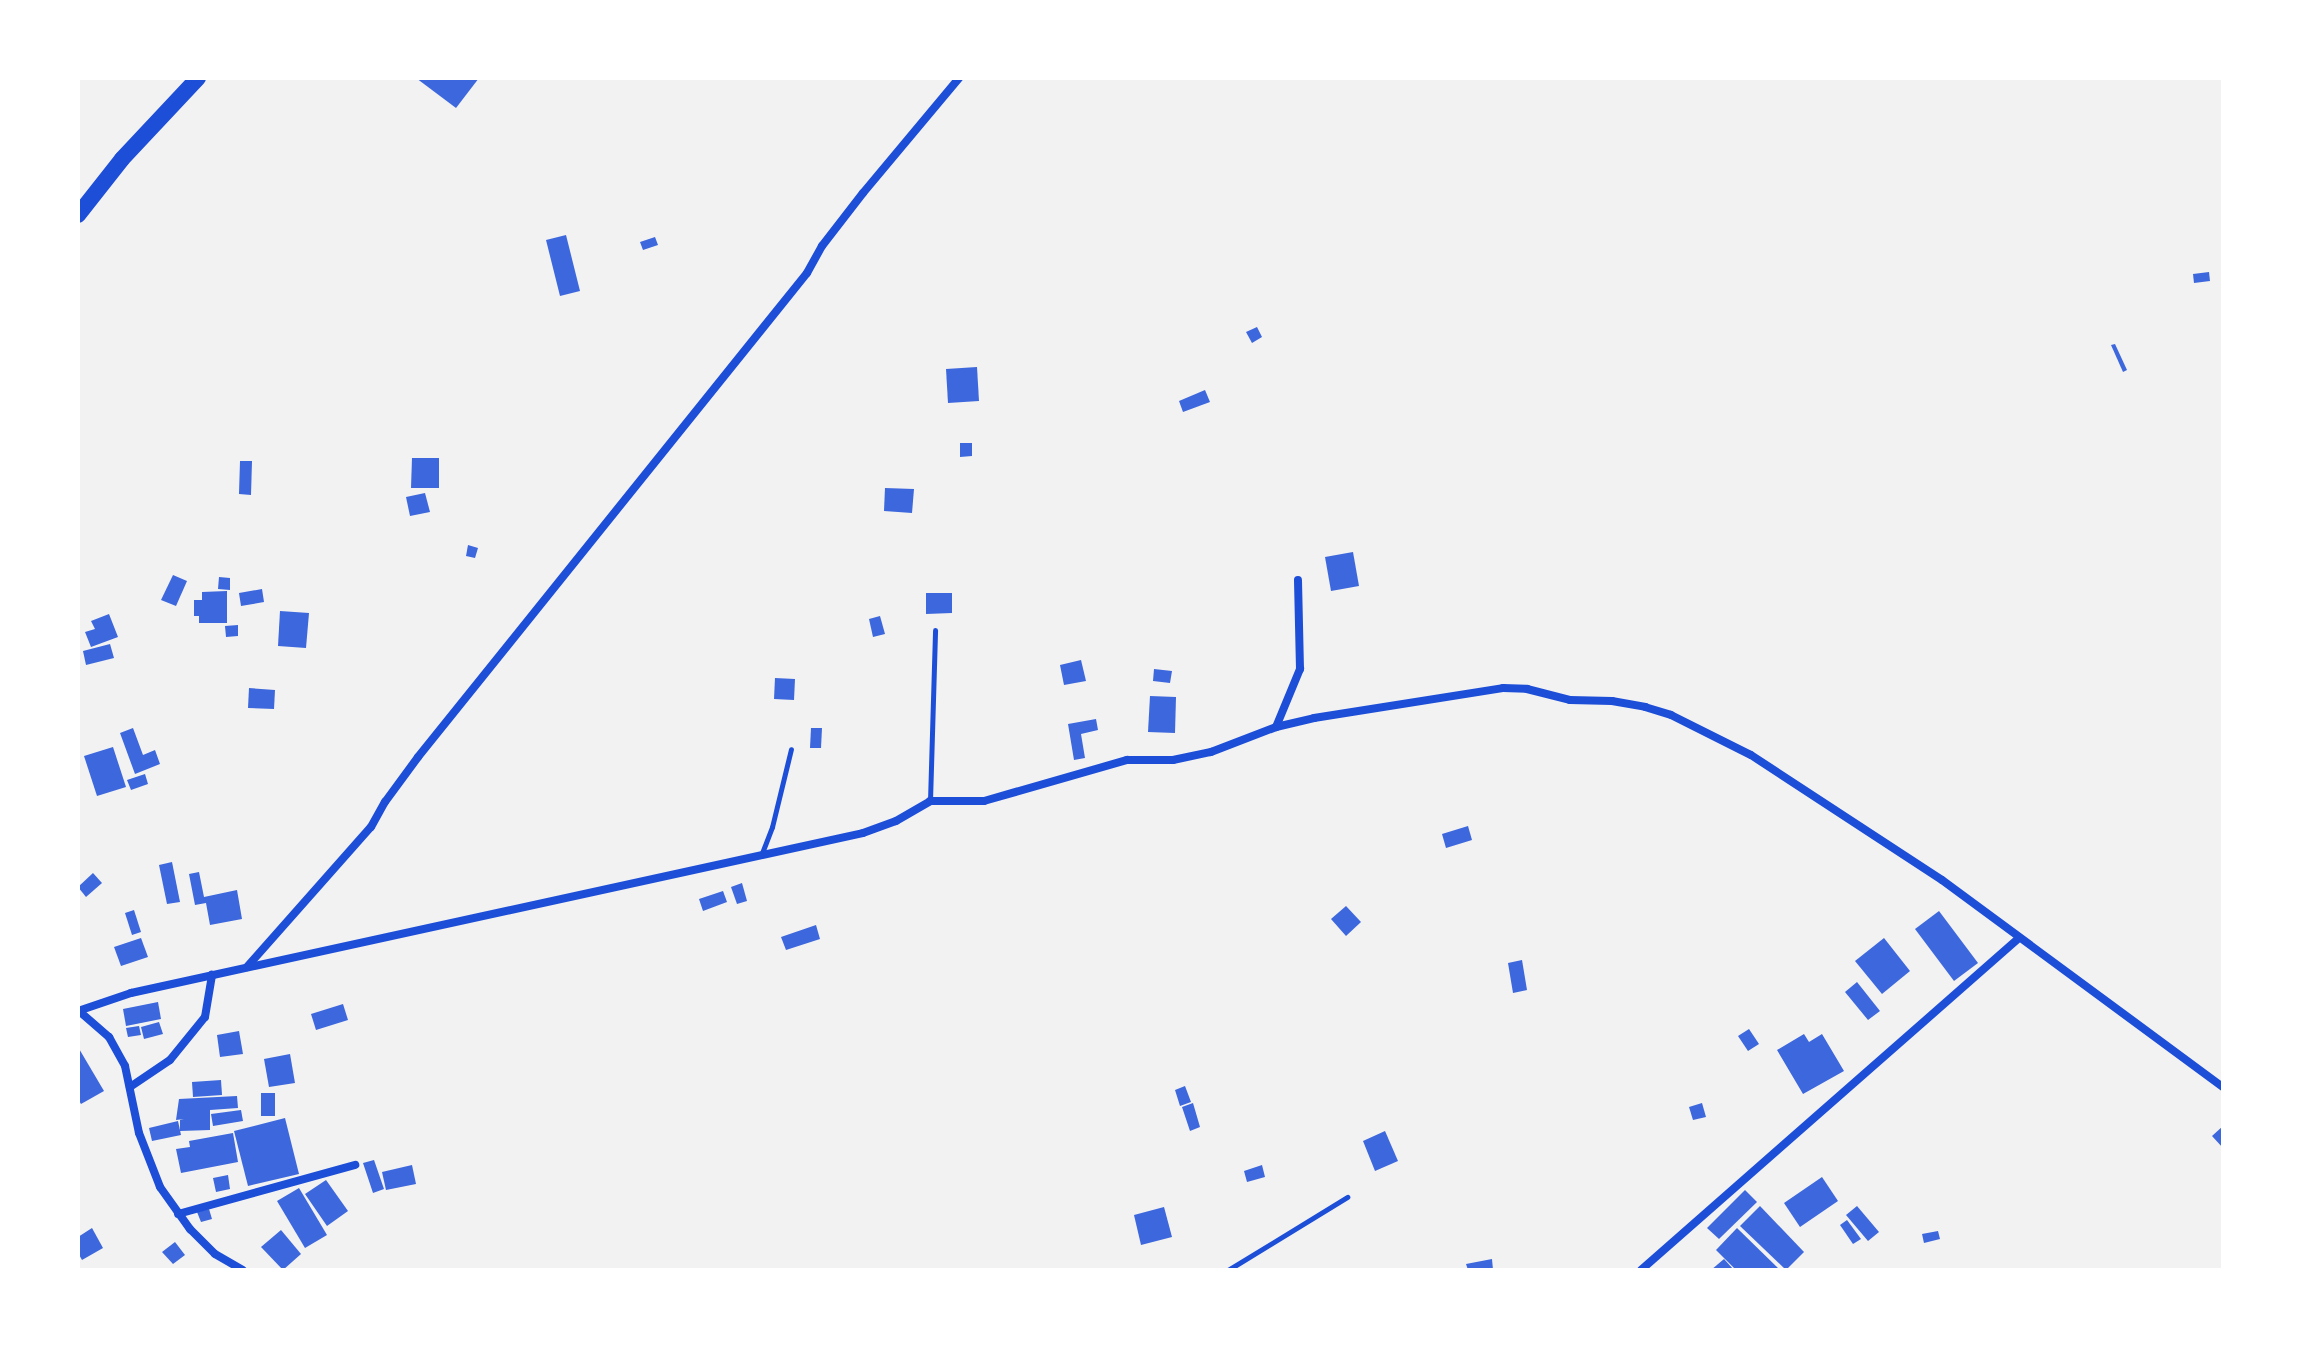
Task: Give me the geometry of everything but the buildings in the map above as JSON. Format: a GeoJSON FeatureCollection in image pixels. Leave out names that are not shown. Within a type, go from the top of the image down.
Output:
{"type":"FeatureCollection","features":[{"type":"Feature","properties":{"kind":"main road"},"geometry":{"type":"LineString","coordinates":[[78,215],[122,159],[197,78]]}},
{"type":"Feature","properties":{"kind":"street"},"geometry":{"type":"LineString","coordinates":[[247,968],[371,827],[418,757],[807,273],[822,246],[863,193],[959,78]]}},
{"type":"Feature","properties":{"kind":"street"},"geometry":{"type":"LineString","coordinates":[[1276,727],[1300,669],[1298,580]]}},
{"type":"Feature","properties":{"kind":"street"},"geometry":{"type":"LineString","coordinates":[[78,1011],[131,993],[863,833],[896,821],[930,801],[984,801],[1127,760],[1186,758],[1276,727],[1503,688],[1527,689],[1570,700],[1612,701],[1645,707],[1683,721],[1751,755],[1942,880],[2223,1087]]}},
{"type":"Feature","properties":{"kind":"street"},"geometry":{"type":"LineString","coordinates":[[1641,1270],[2019,938]]}},
{"type":"Feature","properties":{"kind":"street"},"geometry":{"type":"LineString","coordinates":[[130,1087],[170,1060],[205,1017],[212,975]]}},
{"type":"Feature","properties":{"kind":"street"},"geometry":{"type":"LineString","coordinates":[[78,1011],[109,1037],[125,1066],[146,1158],[178,1214],[215,1254],[243,1270]]}},
{"type":"Feature","properties":{"kind":"street"},"geometry":{"type":"LineString","coordinates":[[178,1214],[355,1165]]}},
{"type":"Feature","properties":{"kind":"lane"},"geometry":{"type":"LineString","coordinates":[[930,801],[935,630]]}},
{"type":"Feature","properties":{"kind":"lane"},"geometry":{"type":"LineString","coordinates":[[762,853],[772,827],[791,749]]}},
{"type":"Feature","properties":{"kind":"lane"},"geometry":{"type":"LineString","coordinates":[[1228,1270],[1347,1197]]}}]}
